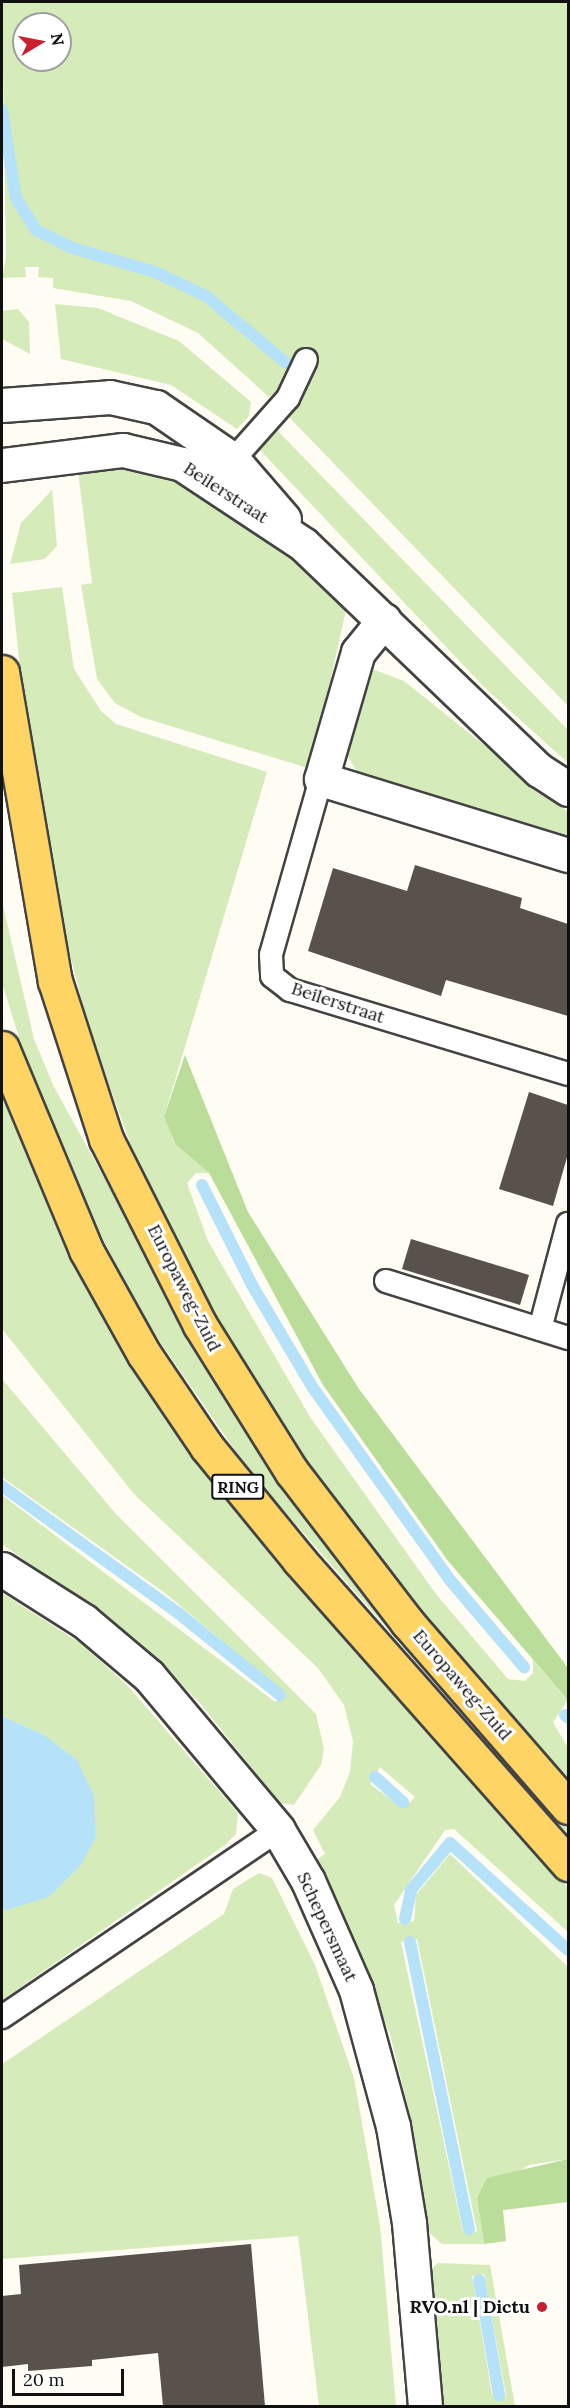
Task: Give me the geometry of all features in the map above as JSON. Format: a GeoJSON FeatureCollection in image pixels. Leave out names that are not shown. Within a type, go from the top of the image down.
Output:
{"type":"FeatureCollection","features":[{"type":"Feature","properties":{"kind":"main road","name":"Europaweg-Zuid"},"geometry":{"type":"LineString","coordinates":[[2,672],[56,981],[106,1139],[200,1325],[292,1472],[407,1622],[568,1807]]}},
{"type":"Feature","properties":{"kind":"main road","name":"RING"},"geometry":{"type":"LineString","coordinates":[[2,1048],[86,1250],[144,1354],[207,1447],[299,1560],[568,1864]]}},
{"type":"Feature","properties":{"kind":"street","name":"Beilerstraat"},"geometry":{"type":"LineString","coordinates":[[2,405],[81,397],[135,401],[184,422],[233,460],[303,544],[538,770],[568,789]]}},
{"type":"Feature","properties":{"kind":"street","name":"Beilerstraat"},"geometry":{"type":"LineString","coordinates":[[2,465],[103,451],[163,456],[303,544]]}},
{"type":"Feature","properties":{"kind":"street","name":"Beilerstraat"},"geometry":{"type":"LineString","coordinates":[[321,779],[358,652],[384,620]]}},
{"type":"Feature","properties":{"kind":"street"},"geometry":{"type":"LineString","coordinates":[[321,779],[568,855]]}},
{"type":"Feature","properties":{"kind":"street","name":"Schepersmaat"},"geometry":{"type":"LineString","coordinates":[[2,1569],[84,1621],[149,1676],[278,1830],[336,1937],[375,2047],[409,2223],[425,2406]]}},
{"type":"Feature","properties":{"kind":"lane"},"geometry":{"type":"LineString","coordinates":[[233,460],[288,398],[306,360]]}},
{"type":"Feature","properties":{"kind":"lane","name":"Beilerstraat"},"geometry":{"type":"LineString","coordinates":[[321,779],[271,955],[272,976],[290,990],[568,1074]]}},
{"type":"Feature","properties":{"kind":"lane"},"geometry":{"type":"LineString","coordinates":[[540,1329],[568,1224]]}},
{"type":"Feature","properties":{"kind":"lane"},"geometry":{"type":"LineString","coordinates":[[386,1281],[568,1338]]}},
{"type":"Feature","properties":{"kind":"lane"},"geometry":{"type":"LineString","coordinates":[[2,2017],[278,1830]]}},
{"type":"Feature","properties":{"kind":"green space"},"geometry":{"type":"Polygon","coordinates":[[[2,2],[568,2],[568,706],[287,415],[296,407],[283,386],[269,397],[198,333],[131,301],[53,288],[53,278],[38,277],[39,267],[25,267],[26,277],[2,278],[6,258],[2,2]]]}},
{"type":"Feature","properties":{"kind":"green space"},"geometry":{"type":"Polygon","coordinates":[[[55,304],[98,308],[179,341],[251,402],[249,416],[237,429],[171,385],[61,359],[55,304]]]}},
{"type":"Feature","properties":{"kind":"green space"},"geometry":{"type":"Polygon","coordinates":[[[18,309],[29,322],[30,354],[2,339],[2,311],[18,309]]]}},
{"type":"Feature","properties":{"kind":"green space"},"geometry":{"type":"Polygon","coordinates":[[[274,427],[568,730],[568,763],[485,688],[259,449],[274,427]]]}},
{"type":"Feature","properties":{"kind":"green space"},"geometry":{"type":"Polygon","coordinates":[[[125,466],[186,475],[272,525],[346,610],[311,769],[141,717],[115,703],[97,679],[81,585],[92,583],[78,471],[125,466]]]}},
{"type":"Feature","properties":{"kind":"green space"},"geometry":{"type":"Polygon","coordinates":[[[52,490],[57,546],[45,559],[10,564],[21,523],[52,490]]]}},
{"type":"Feature","properties":{"kind":"green space"},"geometry":{"type":"Polygon","coordinates":[[[62,587],[74,669],[101,711],[116,724],[267,772],[164,1117],[176,1145],[209,1173],[196,1173],[187,1183],[208,1241],[310,1417],[436,1594],[508,1679],[525,1681],[533,1673],[533,1660],[568,1700],[553,1722],[568,1748],[568,1793],[314,1485],[231,1356],[137,1162],[89,1029],[58,907],[24,705],[12,593],[62,587]]]}},
{"type":"Feature","properties":{"kind":"green space"},"geometry":{"type":"Polygon","coordinates":[[[369,668],[404,681],[568,812],[568,841],[360,777],[343,748],[369,668]]]}},
{"type":"Feature","properties":{"kind":"green space"},"geometry":{"type":"Polygon","coordinates":[[[2,901],[34,1039],[54,1087],[186,1326],[568,1822],[568,1835],[250,1472],[142,1316],[73,1180],[29,1070],[2,983],[2,901]]]}},
{"type":"Feature","properties":{"kind":"green space"},"geometry":{"type":"Polygon","coordinates":[[[185,1055],[248,1212],[359,1389],[568,1668],[568,1700],[448,1561],[323,1385],[209,1173],[176,1145],[164,1117],[185,1055]]]}},
{"type":"Feature","properties":{"kind":"green space"},"geometry":{"type":"Polygon","coordinates":[[[2,1096],[59,1234],[111,1334],[203,1470],[261,1542],[568,1888],[568,1932],[454,1829],[445,1830],[394,1905],[398,1923],[414,1921],[416,1895],[450,1854],[568,1967],[568,2159],[529,2165],[477,2198],[484,2244],[442,2244],[427,2231],[413,2128],[390,2034],[316,1860],[325,1854],[313,1830],[340,1797],[350,1772],[353,1741],[344,1705],[318,1668],[134,1494],[2,1329],[2,1096]],[[380,1767],[370,1784],[404,1809],[415,1797],[380,1767]],[[417,1939],[401,1942],[463,2232],[468,2234],[477,2231],[417,1939]]]}},
{"type":"Feature","properties":{"kind":"green space"},"geometry":{"type":"Polygon","coordinates":[[[2,1379],[116,1514],[316,1714],[324,1749],[321,1765],[294,1805],[280,1803],[199,1702],[141,1644],[2,1544],[2,1495],[275,1702],[286,1694],[165,1593],[2,1477],[2,1379]]]}},
{"type":"Feature","properties":{"kind":"green space"},"geometry":{"type":"Polygon","coordinates":[[[2,1593],[83,1645],[126,1684],[238,1813],[236,1834],[225,1845],[2,2000],[2,1909],[6,1910],[44,1735],[2,1716],[2,1593]]]}},
{"type":"Feature","properties":{"kind":"green space"},"geometry":{"type":"Polygon","coordinates":[[[259,1873],[272,1878],[315,1965],[354,2078],[380,2225],[396,2406],[319,2406],[298,2236],[2,2259],[2,2064],[224,1914],[233,1889],[259,1873]]]}},
{"type":"Feature","properties":{"kind":"green space"},"geometry":{"type":"Polygon","coordinates":[[[568,2159],[568,2202],[503,2210],[506,2241],[484,2244],[477,2198],[487,2178],[568,2159]]]}},
{"type":"Feature","properties":{"kind":"green space"},"geometry":{"type":"Polygon","coordinates":[[[438,2263],[490,2265],[515,2406],[443,2406],[431,2269],[438,2263]],[[484,2274],[472,2276],[492,2394],[501,2400],[506,2396],[484,2274]]]}},
{"type":"Feature","properties":{"kind":"water"},"geometry":{"type":"Polygon","coordinates":[[[2,1716],[44,1735],[77,1760],[94,1796],[96,1837],[81,1865],[49,1897],[6,1910],[2,1909],[2,1716]]]}},
{"type":"Feature","properties":{"kind":"building"},"geometry":{"type":"Polygon","coordinates":[[[415,865],[522,898],[520,908],[568,924],[568,1016],[446,980],[441,996],[308,951],[333,868],[407,891],[415,865]]]}},
{"type":"Feature","properties":{"kind":"building"},"geometry":{"type":"Polygon","coordinates":[[[529,1092],[568,1105],[568,1154],[553,1206],[499,1189],[529,1092]]]}},
{"type":"Feature","properties":{"kind":"building"},"geometry":{"type":"Polygon","coordinates":[[[411,1239],[529,1275],[520,1305],[402,1269],[411,1239]]]}},
{"type":"Feature","properties":{"kind":"building"},"geometry":{"type":"Polygon","coordinates":[[[251,2244],[265,2406],[163,2406],[158,2353],[92,2360],[92,2366],[28,2371],[28,2364],[2,2367],[2,2296],[21,2294],[19,2265],[251,2244]]]}},
{"type":"Feature","properties":{"kind":"waterway"},"geometry":{"type":"LineString","coordinates":[[2,110],[16,198],[36,230],[72,248],[155,272],[206,296],[286,363]]}},
{"type":"Feature","properties":{"kind":"waterway"},"geometry":{"type":"LineString","coordinates":[[202,1185],[252,1285],[313,1388],[449,1579],[524,1667]]}},
{"type":"Feature","properties":{"kind":"waterway"},"geometry":{"type":"LineString","coordinates":[[2,1486],[177,1612],[280,1695]]}},
{"type":"Feature","properties":{"kind":"waterway"},"geometry":{"type":"LineString","coordinates":[[565,1715],[568,1718]]}},
{"type":"Feature","properties":{"kind":"waterway"},"geometry":{"type":"LineString","coordinates":[[375,1777],[403,1802]]}},
{"type":"Feature","properties":{"kind":"waterway"},"geometry":{"type":"LineString","coordinates":[[405,1919],[411,1890],[450,1843],[568,1950]]}},
{"type":"Feature","properties":{"kind":"waterway"},"geometry":{"type":"LineString","coordinates":[[410,1942],[469,2229]]}},
{"type":"Feature","properties":{"kind":"waterway"},"geometry":{"type":"LineString","coordinates":[[479,2280],[499,2395]]}},
{"type":"Feature","properties":{"kind":"place","name":"RVO.nl | Dictu"},"geometry":{"type":"Point","coordinates":[542,2307]}}]}
